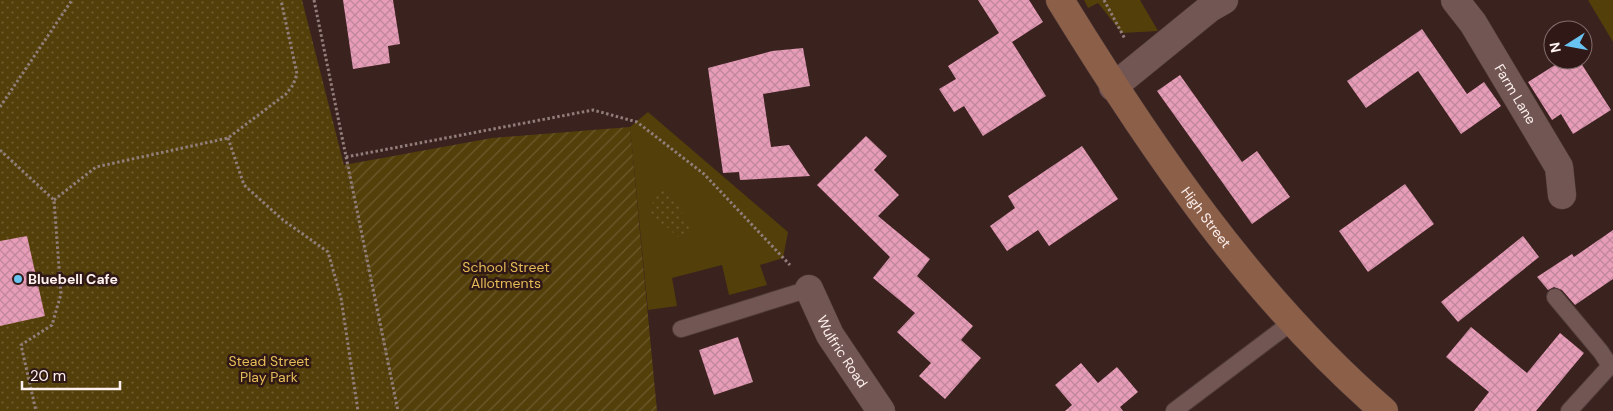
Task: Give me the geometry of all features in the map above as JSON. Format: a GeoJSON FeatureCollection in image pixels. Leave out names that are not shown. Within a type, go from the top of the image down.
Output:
{"type":"FeatureCollection","features":[{"type":"Feature","properties":{"kind":"main road","name":"High Street"},"geometry":{"type":"LineString","coordinates":[[1060,0],[1114,86],[1233,252],[1292,322],[1358,388],[1384,411]]}},
{"type":"Feature","properties":{"kind":"street"},"geometry":{"type":"LineString","coordinates":[[1114,86],[1210,8],[1224,0]]}},
{"type":"Feature","properties":{"kind":"street","name":"Farm Lane"},"geometry":{"type":"LineString","coordinates":[[1455,0],[1473,23],[1559,167],[1562,195]]}},
{"type":"Feature","properties":{"kind":"street","name":"Wulfric Road"},"geometry":{"type":"LineString","coordinates":[[809,288],[830,335],[881,411]]}},
{"type":"Feature","properties":{"kind":"lane"},"geometry":{"type":"LineString","coordinates":[[681,329],[809,288]]}},
{"type":"Feature","properties":{"kind":"lane"},"geometry":{"type":"LineString","coordinates":[[1555,298],[1601,352],[1611,368],[1577,408]]}},
{"type":"Feature","properties":{"kind":"lane"},"geometry":{"type":"LineString","coordinates":[[1174,411],[1292,322]]}},
{"type":"Feature","properties":{"kind":"path"},"geometry":{"type":"LineString","coordinates":[[0,107],[72,0]]}},
{"type":"Feature","properties":{"kind":"path"},"geometry":{"type":"LineString","coordinates":[[54,200],[96,167],[228,138],[286,94],[293,85],[296,74],[280,0]]}},
{"type":"Feature","properties":{"kind":"path"},"geometry":{"type":"LineString","coordinates":[[314,0],[398,411]]}},
{"type":"Feature","properties":{"kind":"path"},"geometry":{"type":"LineString","coordinates":[[346,157],[593,110],[638,122],[704,174],[779,253],[809,288]]}},
{"type":"Feature","properties":{"kind":"path"},"geometry":{"type":"LineString","coordinates":[[228,138],[244,185],[283,220],[328,252],[341,298],[358,411]]}},
{"type":"Feature","properties":{"kind":"path"},"geometry":{"type":"LineString","coordinates":[[0,150],[54,200],[61,294],[52,325],[21,345],[36,411]]}},
{"type":"Feature","properties":{"kind":"green space","name":"Stead Street Play Park"},"geometry":{"type":"Polygon","coordinates":[[[0,0],[302,0],[344,165],[395,411],[0,411],[0,0]]]}},
{"type":"Feature","properties":{"kind":"green space"},"geometry":{"type":"Polygon","coordinates":[[[1084,0],[1140,0],[1158,31],[1122,33],[1098,3],[1088,8],[1084,0]]]}},
{"type":"Feature","properties":{"kind":"green space"},"geometry":{"type":"Polygon","coordinates":[[[1588,0],[1613,0],[1613,42],[1588,0]]]}},
{"type":"Feature","properties":{"kind":"green space"},"geometry":{"type":"Polygon","coordinates":[[[648,112],[788,232],[783,258],[760,265],[767,285],[729,295],[722,265],[672,278],[677,306],[648,310],[630,127],[648,112]]]}},
{"type":"Feature","properties":{"kind":"green space","name":"School Street Allotments"},"geometry":{"type":"Polygon","coordinates":[[[630,127],[657,411],[395,411],[344,165],[492,138],[630,127]]]}},
{"type":"Feature","properties":{"kind":"green space"},"geometry":{"type":"Polygon","coordinates":[[[661,189],[673,197],[691,229],[688,236],[676,237],[671,230],[646,214],[661,189]]]}},
{"type":"Feature","properties":{"kind":"building"},"geometry":{"type":"Polygon","coordinates":[[[343,0],[393,0],[400,44],[388,46],[390,63],[353,69],[343,0]]]}},
{"type":"Feature","properties":{"kind":"building"},"geometry":{"type":"Polygon","coordinates":[[[978,0],[1029,0],[1043,22],[1012,42],[1046,96],[983,136],[964,106],[954,112],[939,89],[956,79],[948,66],[999,33],[978,0]]]}},
{"type":"Feature","properties":{"kind":"building"},"geometry":{"type":"Polygon","coordinates":[[[1422,29],[1467,94],[1484,82],[1501,106],[1461,134],[1418,71],[1366,108],[1347,81],[1422,29]]]}},
{"type":"Feature","properties":{"kind":"building"},"geometry":{"type":"Polygon","coordinates":[[[803,48],[810,86],[763,94],[771,147],[789,145],[810,176],[740,180],[739,172],[723,173],[708,68],[772,51],[803,48]]]}},
{"type":"Feature","properties":{"kind":"building"},"geometry":{"type":"Polygon","coordinates":[[[1547,70],[1585,70],[1611,110],[1573,134],[1561,114],[1552,120],[1528,82],[1547,70]]]}},
{"type":"Feature","properties":{"kind":"building"},"geometry":{"type":"Polygon","coordinates":[[[1180,75],[1242,162],[1257,151],[1290,197],[1252,224],[1157,91],[1180,75]]]}},
{"type":"Feature","properties":{"kind":"building"},"geometry":{"type":"Polygon","coordinates":[[[866,136],[887,156],[874,170],[899,195],[878,216],[930,259],[917,276],[973,326],[961,340],[981,358],[945,399],[919,376],[931,363],[897,332],[915,313],[873,278],[890,257],[817,185],[866,136]]]}},
{"type":"Feature","properties":{"kind":"building"},"geometry":{"type":"Polygon","coordinates":[[[1082,146],[1118,199],[1049,246],[1038,230],[1007,251],[990,226],[1015,208],[1008,196],[1082,146]]]}},
{"type":"Feature","properties":{"kind":"building"},"geometry":{"type":"Polygon","coordinates":[[[1405,184],[1434,224],[1368,272],[1339,231],[1405,184]]]}},
{"type":"Feature","properties":{"kind":"building"},"geometry":{"type":"Polygon","coordinates":[[[1613,230],[1613,279],[1575,305],[1562,290],[1554,287],[1548,290],[1537,277],[1572,254],[1574,257],[1613,230]]]}},
{"type":"Feature","properties":{"kind":"building","name":"Bluebell Cafe"},"geometry":{"type":"Polygon","coordinates":[[[27,236],[45,316],[0,326],[0,241],[27,236]]]}},
{"type":"Feature","properties":{"kind":"building"},"geometry":{"type":"Polygon","coordinates":[[[1523,236],[1539,257],[1458,322],[1441,302],[1523,236]]]}},
{"type":"Feature","properties":{"kind":"building"},"geometry":{"type":"Polygon","coordinates":[[[1471,327],[1527,373],[1560,333],[1584,353],[1536,411],[1474,411],[1489,392],[1446,357],[1471,327]]]}},
{"type":"Feature","properties":{"kind":"building"},"geometry":{"type":"Polygon","coordinates":[[[738,337],[753,382],[714,395],[699,350],[738,337]]]}},
{"type":"Feature","properties":{"kind":"building"},"geometry":{"type":"Polygon","coordinates":[[[1081,363],[1098,383],[1117,367],[1138,392],[1120,407],[1123,411],[1065,411],[1072,405],[1055,385],[1081,363]]]}},
{"type":"Feature","properties":{"kind":"place","name":"Bluebell Cafe"},"geometry":{"type":"Point","coordinates":[18,279]}}]}
